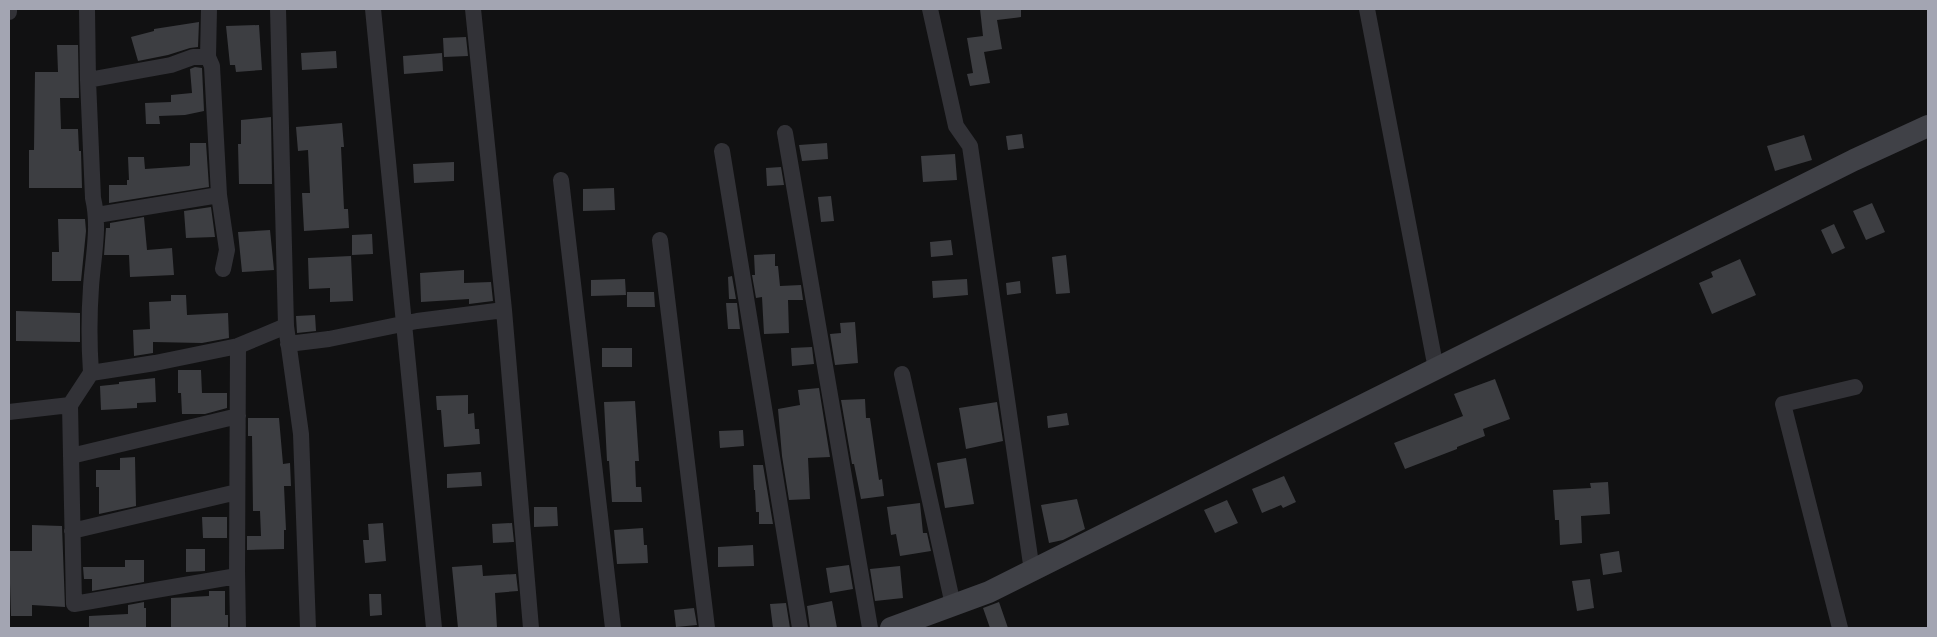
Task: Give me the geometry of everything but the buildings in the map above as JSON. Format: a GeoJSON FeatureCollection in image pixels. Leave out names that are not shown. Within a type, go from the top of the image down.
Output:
{"type":"FeatureCollection","features":[{"type":"Feature","properties":{"kind":"street"},"geometry":{"type":"LineString","coordinates":[[87,9],[93,198],[97,215],[90,290],[89,347],[91,372],[70,405],[74,604],[237,576],[238,346]]}},
{"type":"Feature","properties":{"kind":"street"},"geometry":{"type":"LineString","coordinates":[[209,9],[208,57],[212,66],[219,195],[226,250],[223,269]]}},
{"type":"Feature","properties":{"kind":"street"},"geometry":{"type":"LineString","coordinates":[[278,9],[286,326],[301,434],[308,628]]}},
{"type":"Feature","properties":{"kind":"street"},"geometry":{"type":"LineString","coordinates":[[373,9],[434,628]]}},
{"type":"Feature","properties":{"kind":"street"},"geometry":{"type":"LineString","coordinates":[[473,9],[504,310],[531,628]]}},
{"type":"Feature","properties":{"kind":"street"},"geometry":{"type":"LineString","coordinates":[[930,9],[956,126],[970,146],[1032,571]]}},
{"type":"Feature","properties":{"kind":"street"},"geometry":{"type":"LineString","coordinates":[[1367,9],[1436,369]]}},
{"type":"Feature","properties":{"kind":"street"},"geometry":{"type":"LineString","coordinates":[[88,80],[171,65],[193,57],[208,57]]}},
{"type":"Feature","properties":{"kind":"street"},"geometry":{"type":"LineString","coordinates":[[891,628],[989,592],[1854,160],[1928,126]]}},
{"type":"Feature","properties":{"kind":"street"},"geometry":{"type":"LineString","coordinates":[[785,133],[870,628]]}},
{"type":"Feature","properties":{"kind":"street"},"geometry":{"type":"LineString","coordinates":[[722,151],[800,628]]}},
{"type":"Feature","properties":{"kind":"street"},"geometry":{"type":"LineString","coordinates":[[561,180],[613,628]]}},
{"type":"Feature","properties":{"kind":"street"},"geometry":{"type":"LineString","coordinates":[[97,215],[219,195]]}},
{"type":"Feature","properties":{"kind":"street"},"geometry":{"type":"LineString","coordinates":[[660,240],[707,628]]}},
{"type":"Feature","properties":{"kind":"street"},"geometry":{"type":"LineString","coordinates":[[288,344],[329,339],[404,324],[504,310]]}},
{"type":"Feature","properties":{"kind":"street"},"geometry":{"type":"LineString","coordinates":[[91,372],[155,363],[238,346],[286,326]]}},
{"type":"Feature","properties":{"kind":"street"},"geometry":{"type":"LineString","coordinates":[[902,374],[953,605]]}},
{"type":"Feature","properties":{"kind":"street"},"geometry":{"type":"LineString","coordinates":[[1840,628],[1783,404],[1855,387]]}},
{"type":"Feature","properties":{"kind":"street"},"geometry":{"type":"LineString","coordinates":[[9,412],[70,405]]}},
{"type":"Feature","properties":{"kind":"street"},"geometry":{"type":"LineString","coordinates":[[71,456],[238,416]]}},
{"type":"Feature","properties":{"kind":"street"},"geometry":{"type":"LineString","coordinates":[[72,531],[237,492]]}},
{"type":"Feature","properties":{"kind":"street"},"geometry":{"type":"LineString","coordinates":[[237,570],[238,628]]}}]}
